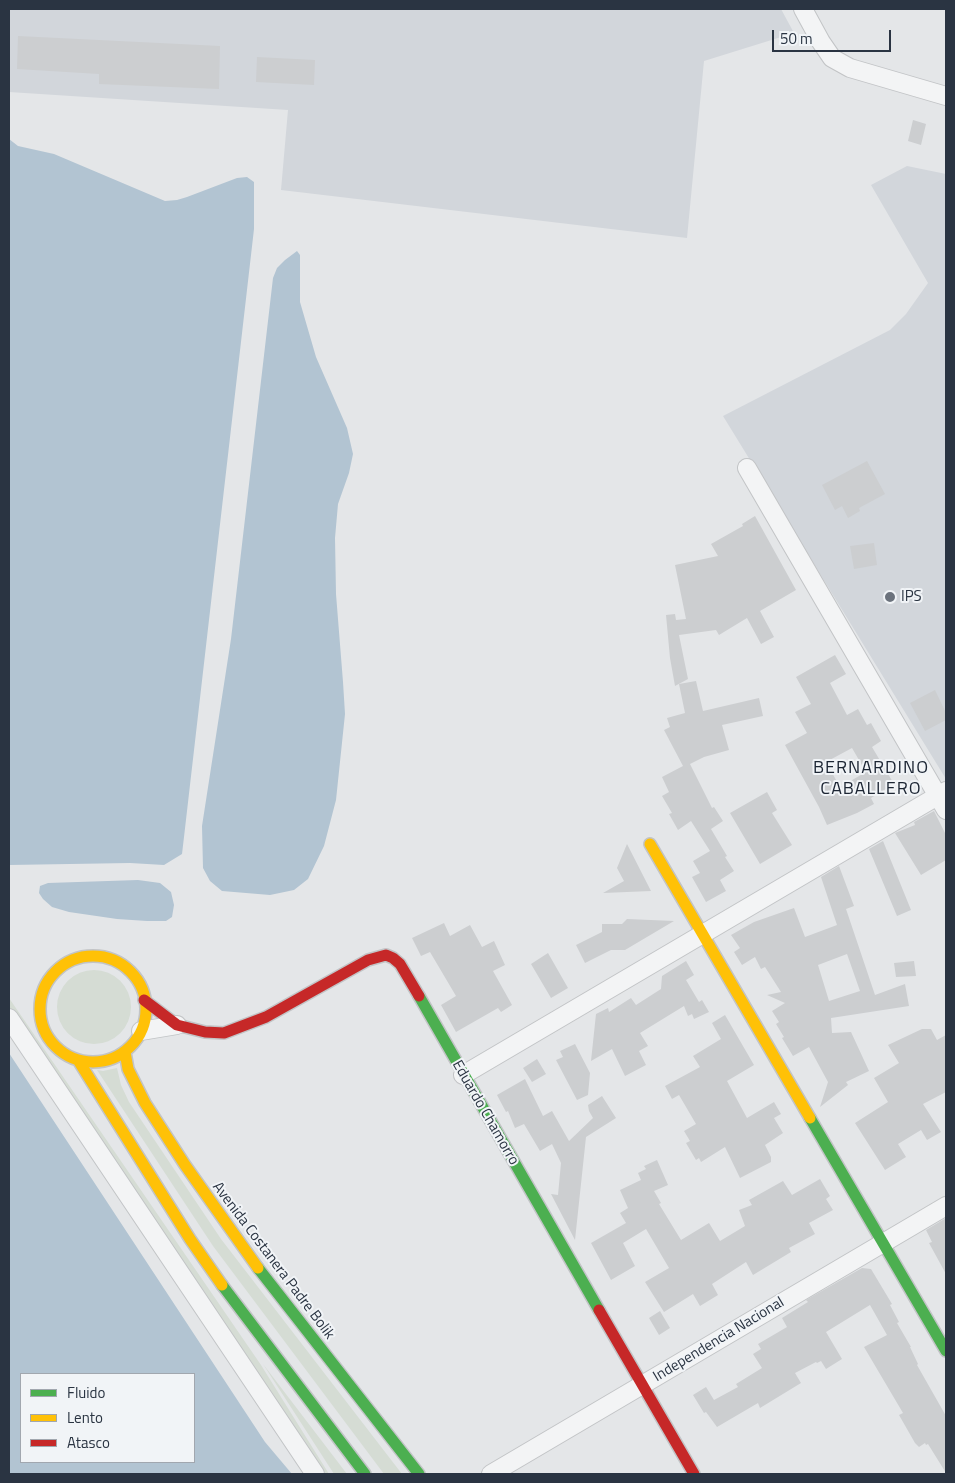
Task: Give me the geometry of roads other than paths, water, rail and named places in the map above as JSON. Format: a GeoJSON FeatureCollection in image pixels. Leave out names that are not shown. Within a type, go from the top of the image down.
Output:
{"type":"FeatureCollection","features":[{"type":"Feature","properties":{"kind":"street"},"geometry":{"type":"LineString","coordinates":[[803,9],[832,58],[850,68],[946,96]]}},
{"type":"Feature","properties":{"kind":"street"},"geometry":{"type":"LineString","coordinates":[[463,1075],[702,934],[943,799],[748,468]]}},
{"type":"Feature","properties":{"kind":"street"},"geometry":{"type":"LineString","coordinates":[[650,844],[946,1351]]}},
{"type":"Feature","properties":{"kind":"street","name":"Eduardo Chamorro"},"geometry":{"type":"LineString","coordinates":[[144,1000],[177,1025],[205,1032],[224,1033],[242,1028],[266,1017],[368,960],[386,955],[400,964],[694,1474]]}},
{"type":"Feature","properties":{"kind":"street"},"geometry":{"type":"LineString","coordinates":[[79,956],[99,956],[118,962],[134,974],[143,992],[146,1012],[141,1032],[125,1052],[106,1061],[78,1060],[60,1051],[47,1036],[40,1018],[40,997],[48,979],[62,965],[79,956]]}},
{"type":"Feature","properties":{"kind":"street"},"geometry":{"type":"LineString","coordinates":[[9,1018],[315,1474]]}},
{"type":"Feature","properties":{"kind":"street","name":"Eduardo Chamorro"},"geometry":{"type":"LineString","coordinates":[[141,1032],[177,1025]]}},
{"type":"Feature","properties":{"kind":"street","name":"Avenida Costanera Padre Bolik"},"geometry":{"type":"LineString","coordinates":[[125,1052],[128,1069],[149,1110],[244,1250],[419,1474]]}},
{"type":"Feature","properties":{"kind":"street"},"geometry":{"type":"LineString","coordinates":[[78,1060],[190,1239],[217,1278],[365,1474]]}},
{"type":"Feature","properties":{"kind":"street","name":"Independencia Nacional"},"geometry":{"type":"LineString","coordinates":[[491,1474],[946,1206]]}},
{"type":"Feature","properties":{"kind":"water"},"geometry":{"type":"Polygon","coordinates":[[[9,139],[18,146],[54,154],[165,201],[187,197],[237,178],[247,177],[254,182],[254,229],[182,854],[164,865],[130,863],[9,865],[9,139]]]}},
{"type":"Feature","properties":{"kind":"water"},"geometry":{"type":"Polygon","coordinates":[[[297,251],[300,255],[300,302],[316,357],[347,428],[353,454],[349,473],[338,504],[335,538],[336,594],[345,714],[336,800],[324,846],[308,879],[294,890],[270,895],[222,891],[210,881],[203,868],[202,826],[231,639],[273,278],[277,268],[297,251]]]}},
{"type":"Feature","properties":{"kind":"water"},"geometry":{"type":"Polygon","coordinates":[[[138,880],[160,883],[171,892],[174,905],[172,917],[166,921],[147,921],[69,912],[52,907],[39,893],[40,886],[48,883],[138,880]]]}},
{"type":"Feature","properties":{"kind":"water"},"geometry":{"type":"Polygon","coordinates":[[[9,1053],[265,1442],[292,1474],[9,1474],[9,1053]]]}},
{"type":"Feature","properties":{"kind":"place","name":"IPS"},"geometry":{"type":"Point","coordinates":[890,597]}},
{"type":"Feature","properties":{"kind":"district","name":"BERNARDINO CABALLERO"},"geometry":{"type":"Point","coordinates":[871,780]}}]}
